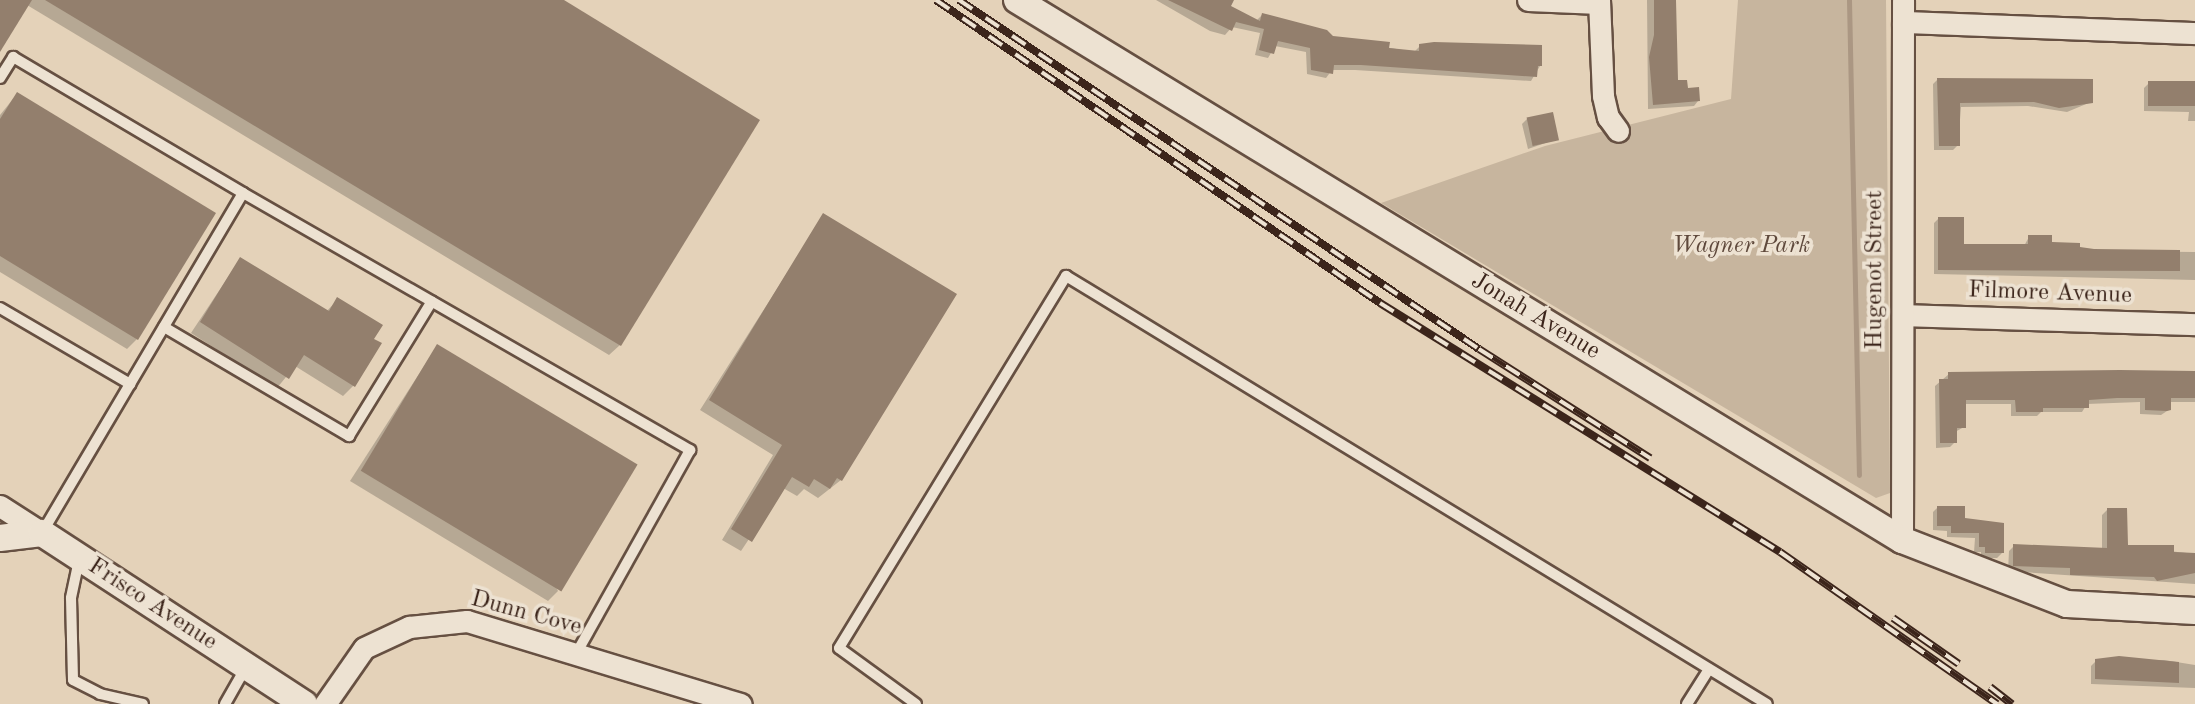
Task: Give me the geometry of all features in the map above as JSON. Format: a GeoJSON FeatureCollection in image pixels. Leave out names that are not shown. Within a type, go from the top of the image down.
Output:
{"type":"FeatureCollection","features":[{"type":"Feature","properties":{"kind":"street","name":"Jonah Avenue"},"geometry":{"type":"LineString","coordinates":[[1017,0],[1902,540],[2067,604],[2195,611]]}},
{"type":"Feature","properties":{"kind":"street"},"geometry":{"type":"LineString","coordinates":[[1528,0],[1599,2],[1603,96],[1618,131]]}},
{"type":"Feature","properties":{"kind":"street","name":"Hugenot Street"},"geometry":{"type":"LineString","coordinates":[[1902,540],[1903,0]]}},
{"type":"Feature","properties":{"kind":"street"},"geometry":{"type":"LineString","coordinates":[[1903,22],[2195,33]]}},
{"type":"Feature","properties":{"kind":"street","name":"Filmore Avenue"},"geometry":{"type":"LineString","coordinates":[[1903,315],[2195,324]]}},
{"type":"Feature","properties":{"kind":"street","name":"Frisco Avenue"},"geometry":{"type":"LineString","coordinates":[[0,506],[304,704]]}},
{"type":"Feature","properties":{"kind":"street"},"geometry":{"type":"LineString","coordinates":[[0,538],[42,533]]}},
{"type":"Feature","properties":{"kind":"street","name":"Dunn Cove"},"geometry":{"type":"LineString","coordinates":[[326,704],[364,648],[409,627],[467,621],[741,704]]}},
{"type":"Feature","properties":{"kind":"lane"},"geometry":{"type":"LineString","coordinates":[[0,79],[13,57],[691,450],[576,654]]}},
{"type":"Feature","properties":{"kind":"lane"},"geometry":{"type":"LineString","coordinates":[[42,533],[243,192]]}},
{"type":"Feature","properties":{"kind":"lane"},"geometry":{"type":"LineString","coordinates":[[916,704],[839,648],[1066,276],[1767,704]]}},
{"type":"Feature","properties":{"kind":"lane"},"geometry":{"type":"LineString","coordinates":[[164,327],[349,436],[432,301]]}},
{"type":"Feature","properties":{"kind":"lane"},"geometry":{"type":"LineString","coordinates":[[0,308],[130,384]]}},
{"type":"Feature","properties":{"kind":"lane"},"geometry":{"type":"LineString","coordinates":[[79,557],[71,598],[73,680],[100,694],[143,704]]}},
{"type":"Feature","properties":{"kind":"lane"},"geometry":{"type":"LineString","coordinates":[[225,704],[246,666]]}},
{"type":"Feature","properties":{"kind":"lane"},"geometry":{"type":"LineString","coordinates":[[1686,704],[1709,669]]}},
{"type":"Feature","properties":{"kind":"green space","name":"Wagner Park"},"geometry":{"type":"Polygon","coordinates":[[[1738,0],[1886,0],[1890,493],[1876,498],[1381,203],[1545,146],[1731,99],[1738,0]]]}},
{"type":"Feature","properties":{"kind":"building"},"geometry":{"type":"Polygon","coordinates":[[[0,0],[32,0],[0,52],[0,0]]]}},
{"type":"Feature","properties":{"kind":"building"},"geometry":{"type":"Polygon","coordinates":[[[45,0],[564,0],[760,120],[621,346],[45,0]]]}},
{"type":"Feature","properties":{"kind":"building"},"geometry":{"type":"Polygon","coordinates":[[[1168,0],[1234,0],[1231,6],[1260,21],[1262,13],[1327,30],[1333,36],[1390,42],[1389,48],[1419,51],[1419,44],[1434,42],[1542,45],[1542,66],[1538,66],[1537,77],[1361,65],[1334,65],[1333,74],[1311,70],[1310,48],[1278,41],[1274,54],[1259,50],[1264,29],[1236,22],[1232,31],[1168,0]]]}},
{"type":"Feature","properties":{"kind":"building"},"geometry":{"type":"Polygon","coordinates":[[[1654,0],[1676,0],[1678,80],[1687,80],[1688,88],[1699,87],[1700,101],[1653,105],[1649,57],[1654,35],[1654,0]]]}},
{"type":"Feature","properties":{"kind":"building"},"geometry":{"type":"Polygon","coordinates":[[[1937,78],[2093,79],[2093,103],[2059,108],[2034,102],[1960,103],[1960,146],[1939,146],[1937,78]]]}},
{"type":"Feature","properties":{"kind":"building"},"geometry":{"type":"Polygon","coordinates":[[[2148,81],[2195,81],[2195,106],[2148,106],[2148,81]]]}},
{"type":"Feature","properties":{"kind":"building"},"geometry":{"type":"Polygon","coordinates":[[[17,92],[216,213],[138,340],[0,256],[0,119],[17,92]]]}},
{"type":"Feature","properties":{"kind":"building"},"geometry":{"type":"Polygon","coordinates":[[[1553,112],[1559,140],[1533,146],[1527,118],[1553,112]]]}},
{"type":"Feature","properties":{"kind":"building"},"geometry":{"type":"Polygon","coordinates":[[[823,213],[957,294],[842,481],[837,478],[830,489],[814,479],[809,487],[792,477],[752,542],[731,529],[782,445],[709,400],[823,213]]]}},
{"type":"Feature","properties":{"kind":"building"},"geometry":{"type":"Polygon","coordinates":[[[1938,217],[1964,217],[1964,244],[2028,244],[2028,235],[2052,235],[2052,242],[2080,243],[2080,247],[2094,249],[2180,250],[2180,271],[1938,270],[1938,217]]]}},
{"type":"Feature","properties":{"kind":"building"},"geometry":{"type":"Polygon","coordinates":[[[240,257],[329,311],[337,297],[383,325],[374,339],[382,343],[355,387],[304,355],[289,379],[200,322],[240,257]]]}},
{"type":"Feature","properties":{"kind":"building"},"geometry":{"type":"Polygon","coordinates":[[[437,344],[638,465],[561,591],[361,471],[437,344]]]}},
{"type":"Feature","properties":{"kind":"building"},"geometry":{"type":"Polygon","coordinates":[[[2195,371],[2195,398],[2171,398],[2171,410],[2167,411],[2145,410],[2145,398],[2089,400],[2089,408],[2043,408],[2043,412],[2016,412],[2015,400],[1966,400],[1966,428],[1957,428],[1957,443],[1940,443],[1939,379],[1948,379],[1948,372],[2195,371]]]}},
{"type":"Feature","properties":{"kind":"building"},"geometry":{"type":"Polygon","coordinates":[[[1937,506],[1965,506],[1965,518],[2004,523],[2004,553],[1985,553],[1985,547],[1979,547],[1979,533],[1951,533],[1951,526],[1937,526],[1937,506]]]}},
{"type":"Feature","properties":{"kind":"building"},"geometry":{"type":"Polygon","coordinates":[[[2107,508],[2127,508],[2128,545],[2174,545],[2174,552],[2195,553],[2195,573],[2157,581],[2154,577],[2070,575],[2070,568],[2013,566],[2013,544],[2107,548],[2107,508]]]}},
{"type":"Feature","properties":{"kind":"building"},"geometry":{"type":"Polygon","coordinates":[[[2119,656],[2179,662],[2179,683],[2095,679],[2095,659],[2119,656]]]}},
{"type":"Feature","properties":{"kind":"waterway"},"geometry":{"type":"LineString","coordinates":[[1849,0],[1859,475]]}},
{"type":"Feature","properties":{"kind":"railway"},"geometry":{"type":"LineString","coordinates":[[936,0],[1380,303],[1780,552],[1997,704]]}},
{"type":"Feature","properties":{"kind":"railway"},"geometry":{"type":"LineString","coordinates":[[959,0],[1479,349],[1650,458]]}},
{"type":"Feature","properties":{"kind":"railway"},"geometry":{"type":"LineString","coordinates":[[1893,618],[1959,664]]}},
{"type":"Feature","properties":{"kind":"railway"},"geometry":{"type":"LineString","coordinates":[[1990,687],[2012,704]]}}]}
